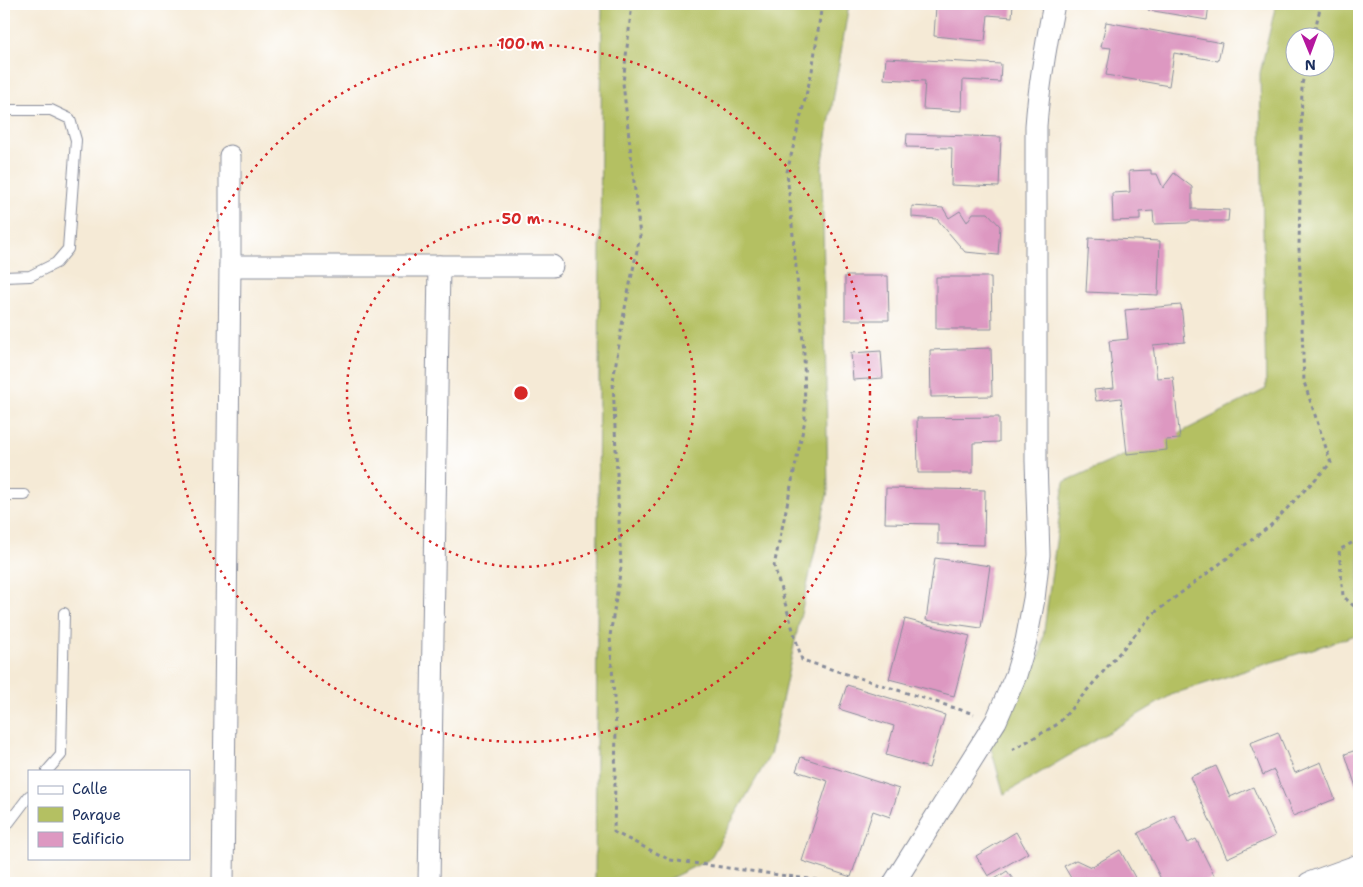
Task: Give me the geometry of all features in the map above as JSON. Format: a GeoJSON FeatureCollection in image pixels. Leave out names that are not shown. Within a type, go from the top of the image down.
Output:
{"type":"FeatureCollection","features":[{"type":"Feature","properties":{"kind":"street"},"geometry":{"type":"LineString","coordinates":[[894,883],[996,721],[1016,674],[1026,641],[1034,599],[1039,555],[1036,461],[1036,126],[1045,49],[1054,4]]}},
{"type":"Feature","properties":{"kind":"street"},"geometry":{"type":"LineString","coordinates":[[223,883],[230,156]]}},
{"type":"Feature","properties":{"kind":"street"},"geometry":{"type":"LineString","coordinates":[[230,266],[552,266]]}},
{"type":"Feature","properties":{"kind":"street"},"geometry":{"type":"LineString","coordinates":[[430,883],[439,266]]}},
{"type":"Feature","properties":{"kind":"street"},"geometry":{"type":"LineString","coordinates":[[1309,883],[1359,865]]}},
{"type":"Feature","properties":{"kind":"lane"},"geometry":{"type":"LineString","coordinates":[[4,110],[51,110],[70,119],[76,140],[68,249],[56,263],[30,276],[4,277]]}},
{"type":"Feature","properties":{"kind":"lane"},"geometry":{"type":"LineString","coordinates":[[4,495],[25,495]]}},
{"type":"Feature","properties":{"kind":"lane"},"geometry":{"type":"LineString","coordinates":[[49,770],[61,755],[64,613]]}},
{"type":"Feature","properties":{"kind":"lane"},"geometry":{"type":"LineString","coordinates":[[4,829],[28,797]]}},
{"type":"Feature","properties":{"kind":"path"},"geometry":{"type":"LineString","coordinates":[[632,4],[624,83],[640,236],[624,313],[613,380],[621,566],[610,636],[616,728],[614,832],[670,860],[838,883]]}},
{"type":"Feature","properties":{"kind":"path"},"geometry":{"type":"LineString","coordinates":[[822,4],[812,71],[787,172],[804,352],[805,420],[774,566],[802,660],[996,721]]}},
{"type":"Feature","properties":{"kind":"path"},"geometry":{"type":"LineString","coordinates":[[1315,28],[1321,4]]}},
{"type":"Feature","properties":{"kind":"path"},"geometry":{"type":"LineString","coordinates":[[1012,750],[1058,724],[1153,614],[1270,526],[1332,463],[1304,382],[1298,248],[1304,78]]}},
{"type":"Feature","properties":{"kind":"path"},"geometry":{"type":"LineString","coordinates":[[1359,539],[1339,550],[1343,596],[1359,611]]}},
{"type":"Feature","properties":{"kind":"green space"},"geometry":{"type":"Polygon","coordinates":[[[602,4],[849,4],[822,167],[828,491],[770,755],[710,859],[661,883],[595,883],[602,4]]]}},
{"type":"Feature","properties":{"kind":"green space"},"geometry":{"type":"Polygon","coordinates":[[[1276,4],[1359,4],[1359,634],[1173,694],[1004,794],[990,745],[1041,653],[1064,482],[1127,454],[1166,440],[1266,389],[1260,73],[1276,4]]]}},
{"type":"Feature","properties":{"kind":"building"},"geometry":{"type":"Polygon","coordinates":[[[928,4],[1013,4],[1012,17],[988,15],[985,41],[934,36],[936,6],[928,4]]]}},
{"type":"Feature","properties":{"kind":"building"},"geometry":{"type":"Polygon","coordinates":[[[1149,4],[1209,4],[1207,20],[1148,10],[1149,4]]]}},
{"type":"Feature","properties":{"kind":"building"},"geometry":{"type":"Polygon","coordinates":[[[1106,22],[1222,43],[1218,61],[1174,53],[1169,86],[1106,75],[1111,48],[1101,47],[1106,22]]]}},
{"type":"Feature","properties":{"kind":"building"},"geometry":{"type":"Polygon","coordinates":[[[886,58],[1001,64],[1000,82],[963,80],[962,111],[923,109],[925,81],[884,79],[886,58]]]}},
{"type":"Feature","properties":{"kind":"building"},"geometry":{"type":"Polygon","coordinates":[[[907,134],[1001,137],[999,187],[951,185],[952,148],[906,147],[907,134]]]}},
{"type":"Feature","properties":{"kind":"building"},"geometry":{"type":"Polygon","coordinates":[[[1151,170],[1151,174],[1157,174],[1163,188],[1174,173],[1192,187],[1192,209],[1229,210],[1228,221],[1154,224],[1153,211],[1140,212],[1140,220],[1113,221],[1112,193],[1130,192],[1129,171],[1151,170]]]}},
{"type":"Feature","properties":{"kind":"building"},"geometry":{"type":"Polygon","coordinates":[[[912,206],[943,208],[949,218],[960,211],[967,222],[973,213],[988,213],[1000,226],[998,255],[965,252],[937,219],[912,217],[912,206]]]}},
{"type":"Feature","properties":{"kind":"building"},"geometry":{"type":"Polygon","coordinates":[[[1089,238],[1160,241],[1158,295],[1086,292],[1089,238]]]}},
{"type":"Feature","properties":{"kind":"building"},"geometry":{"type":"Polygon","coordinates":[[[845,276],[888,276],[889,320],[845,320],[845,276]]]}},
{"type":"Feature","properties":{"kind":"building"},"geometry":{"type":"Polygon","coordinates":[[[936,277],[991,277],[992,329],[936,329],[936,277]]]}},
{"type":"Feature","properties":{"kind":"building"},"geometry":{"type":"Polygon","coordinates":[[[1181,305],[1185,342],[1153,345],[1157,378],[1173,377],[1180,439],[1166,440],[1167,450],[1127,454],[1121,398],[1096,401],[1094,390],[1114,388],[1109,341],[1128,339],[1125,310],[1181,305]]]}},
{"type":"Feature","properties":{"kind":"building"},"geometry":{"type":"Polygon","coordinates":[[[991,348],[992,396],[931,397],[930,350],[991,348]]]}},
{"type":"Feature","properties":{"kind":"building"},"geometry":{"type":"Polygon","coordinates":[[[881,351],[883,378],[853,380],[851,353],[881,351]]]}},
{"type":"Feature","properties":{"kind":"building"},"geometry":{"type":"Polygon","coordinates":[[[999,417],[999,442],[973,443],[973,473],[918,473],[917,418],[999,417]]]}},
{"type":"Feature","properties":{"kind":"building"},"geometry":{"type":"Polygon","coordinates":[[[886,488],[985,490],[984,545],[938,544],[938,524],[885,523],[886,488]]]}},
{"type":"Feature","properties":{"kind":"building"},"geometry":{"type":"Polygon","coordinates":[[[935,558],[990,566],[981,628],[926,620],[935,558]]]}},
{"type":"Feature","properties":{"kind":"building"},"geometry":{"type":"Polygon","coordinates":[[[905,619],[970,636],[954,696],[889,679],[905,619]]]}},
{"type":"Feature","properties":{"kind":"building"},"geometry":{"type":"Polygon","coordinates":[[[847,685],[945,715],[929,768],[886,755],[894,726],[839,709],[847,685]]]}},
{"type":"Feature","properties":{"kind":"building"},"geometry":{"type":"Polygon","coordinates":[[[1278,732],[1295,773],[1321,762],[1335,799],[1293,816],[1274,770],[1263,775],[1250,743],[1278,732]]]}},
{"type":"Feature","properties":{"kind":"building"},"geometry":{"type":"Polygon","coordinates":[[[1359,749],[1359,786],[1356,787],[1345,754],[1359,749]]]}},
{"type":"Feature","properties":{"kind":"building"},"geometry":{"type":"Polygon","coordinates":[[[801,757],[899,789],[890,817],[873,811],[851,877],[802,861],[828,781],[796,771],[801,757]]]}},
{"type":"Feature","properties":{"kind":"building"},"geometry":{"type":"Polygon","coordinates":[[[1216,766],[1230,797],[1253,787],[1275,836],[1227,858],[1190,777],[1216,766]]]}},
{"type":"Feature","properties":{"kind":"building"},"geometry":{"type":"Polygon","coordinates":[[[1174,815],[1188,843],[1196,839],[1215,877],[1203,883],[1163,883],[1138,833],[1174,815]]]}},
{"type":"Feature","properties":{"kind":"building"},"geometry":{"type":"Polygon","coordinates":[[[1016,832],[1028,853],[988,876],[976,856],[1016,832]]]}},
{"type":"Feature","properties":{"kind":"building"},"geometry":{"type":"Polygon","coordinates":[[[1120,850],[1138,883],[1074,883],[1064,866],[1076,860],[1091,867],[1120,850]]]}},
{"type":"Feature","properties":{"kind":"building"},"geometry":{"type":"Polygon","coordinates":[[[1007,871],[1016,883],[989,883],[1007,871]]]}}]}
